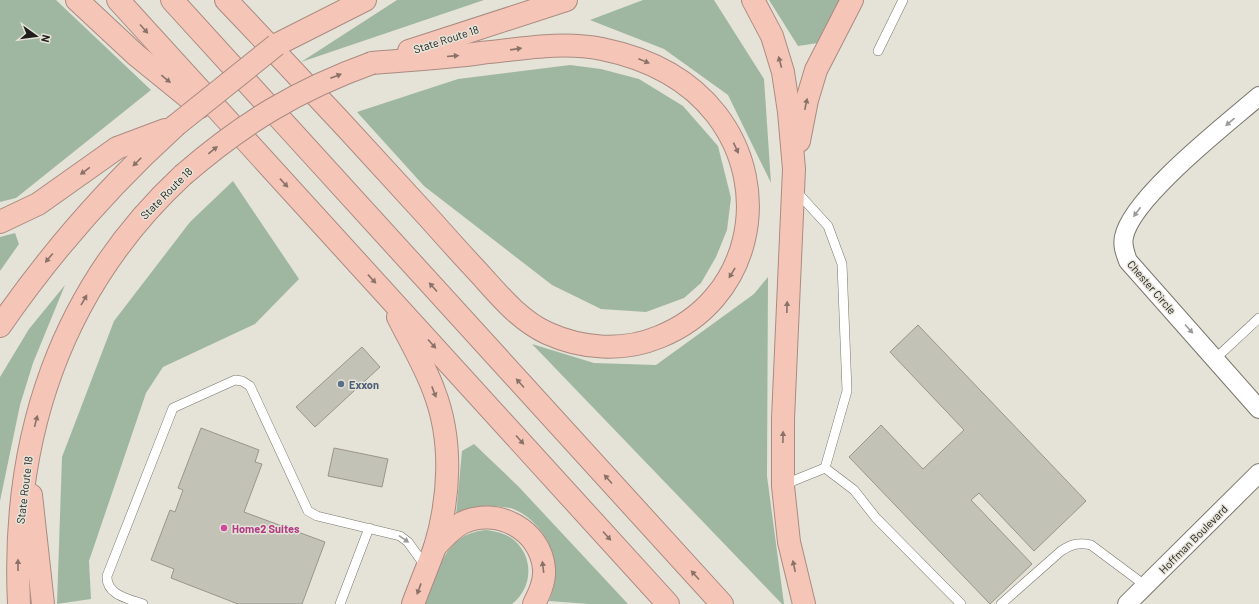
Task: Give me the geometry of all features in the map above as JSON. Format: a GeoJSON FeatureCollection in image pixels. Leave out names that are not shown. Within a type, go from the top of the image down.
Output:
{"type":"FeatureCollection","features":[{"type":"Feature","properties":{"kind":"highway"},"geometry":{"type":"LineString","coordinates":[[77,0],[136,55],[258,155]]}},
{"type":"Feature","properties":{"kind":"highway"},"geometry":{"type":"LineString","coordinates":[[118,0],[668,604]]}},
{"type":"Feature","properties":{"kind":"highway"},"geometry":{"type":"LineString","coordinates":[[172,0],[722,604]]}},
{"type":"Feature","properties":{"kind":"highway"},"geometry":{"type":"LineString","coordinates":[[226,0],[347,128],[498,294],[534,326],[560,338],[592,346],[622,347],[651,340],[681,327],[695,318],[718,295],[736,266],[745,238],[748,214],[748,196],[742,162],[734,144],[716,114],[690,87],[676,77],[652,64],[620,53],[594,48],[561,45],[541,45],[477,54],[372,63]]}},
{"type":"Feature","properties":{"kind":"highway"},"geometry":{"type":"LineString","coordinates":[[0,326],[43,265],[116,183],[176,126],[334,0]]}},
{"type":"Feature","properties":{"kind":"highway"},"geometry":{"type":"LineString","coordinates":[[276,45],[365,0]]}},
{"type":"Feature","properties":{"kind":"highway","name":"State Route 18"},"geometry":{"type":"LineString","coordinates":[[19,604],[18,535],[22,487],[27,458],[49,377],[56,356],[79,310],[110,257],[144,213],[183,175],[223,142],[273,107],[322,82],[372,63],[566,0]]}},
{"type":"Feature","properties":{"kind":"highway"},"geometry":{"type":"LineString","coordinates":[[753,0],[772,36],[783,72],[789,112],[794,178]]}},
{"type":"Feature","properties":{"kind":"highway"},"geometry":{"type":"LineString","coordinates":[[804,604],[789,542],[783,486],[783,419],[794,178],[807,100],[816,70],[852,0]]}},
{"type":"Feature","properties":{"kind":"highway"},"geometry":{"type":"LineString","coordinates":[[0,222],[38,204],[116,148],[176,126]]}},
{"type":"Feature","properties":{"kind":"highway"},"geometry":{"type":"LineString","coordinates":[[387,294],[434,390],[444,429],[447,451],[447,487],[434,547],[413,604]]}},
{"type":"Feature","properties":{"kind":"highway"},"geometry":{"type":"LineString","coordinates":[[27,458],[43,604]]}},
{"type":"Feature","properties":{"kind":"highway"},"geometry":{"type":"LineString","coordinates":[[434,547],[455,527],[472,520],[496,518],[518,526],[535,543],[544,569],[541,588],[534,604]]}},
{"type":"Feature","properties":{"kind":"street","name":"Chester Circle"},"geometry":{"type":"LineString","coordinates":[[1259,96],[1155,188],[1129,223],[1124,237],[1124,249],[1128,261],[1216,358],[1259,409]]}},
{"type":"Feature","properties":{"kind":"street","name":"Hoffman Boulevard"},"geometry":{"type":"LineString","coordinates":[[1127,604],[1259,473]]}},
{"type":"Feature","properties":{"kind":"lane"},"geometry":{"type":"LineString","coordinates":[[878,51],[902,0]]}},
{"type":"Feature","properties":{"kind":"lane"},"geometry":{"type":"LineString","coordinates":[[794,178],[828,226],[842,264],[847,391],[825,468]]}},
{"type":"Feature","properties":{"kind":"lane"},"geometry":{"type":"LineString","coordinates":[[1216,358],[1259,318]]}},
{"type":"Feature","properties":{"kind":"lane"},"geometry":{"type":"LineString","coordinates":[[143,604],[112,590],[107,583],[107,576],[173,408],[231,381],[242,381],[250,386],[308,511],[317,516],[400,536],[408,542],[426,567]]}},
{"type":"Feature","properties":{"kind":"lane"},"geometry":{"type":"LineString","coordinates":[[783,486],[825,468]]}},
{"type":"Feature","properties":{"kind":"lane"},"geometry":{"type":"LineString","coordinates":[[825,468],[854,490],[876,518],[961,604]]}},
{"type":"Feature","properties":{"kind":"lane"},"geometry":{"type":"LineString","coordinates":[[340,604],[369,528]]}},
{"type":"Feature","properties":{"kind":"lane"},"geometry":{"type":"LineString","coordinates":[[1001,604],[1061,550],[1072,544],[1081,543],[1092,545],[1146,586]]}},
{"type":"Feature","properties":{"kind":"green space"},"geometry":{"type":"Polygon","coordinates":[[[0,0],[56,0],[151,90],[16,198],[0,202],[0,0]]]}},
{"type":"Feature","properties":{"kind":"green space"},"geometry":{"type":"Polygon","coordinates":[[[397,0],[484,0],[301,62],[397,0]]]}},
{"type":"Feature","properties":{"kind":"green space"},"geometry":{"type":"Polygon","coordinates":[[[643,0],[714,0],[764,79],[771,183],[728,95],[664,49],[590,20],[643,0]]]}},
{"type":"Feature","properties":{"kind":"green space"},"geometry":{"type":"Polygon","coordinates":[[[769,0],[840,0],[818,43],[798,46],[769,0]]]}},
{"type":"Feature","properties":{"kind":"green space"},"geometry":{"type":"Polygon","coordinates":[[[570,65],[601,69],[639,79],[683,106],[718,146],[731,198],[727,230],[716,257],[701,283],[684,298],[646,312],[601,309],[552,285],[424,186],[357,112],[458,79],[570,65]]]}},
{"type":"Feature","properties":{"kind":"green space"},"geometry":{"type":"Polygon","coordinates":[[[233,181],[299,279],[255,324],[163,367],[146,393],[89,561],[91,599],[57,604],[62,457],[114,321],[190,222],[233,181]]]}},
{"type":"Feature","properties":{"kind":"green space"},"geometry":{"type":"Polygon","coordinates":[[[15,233],[19,244],[0,271],[0,237],[15,233]]]}},
{"type":"Feature","properties":{"kind":"green space"},"geometry":{"type":"Polygon","coordinates":[[[768,277],[767,476],[784,604],[782,604],[532,344],[594,363],[656,365],[754,294],[768,277]]]}},
{"type":"Feature","properties":{"kind":"green space"},"geometry":{"type":"Polygon","coordinates":[[[65,285],[33,363],[20,405],[0,501],[0,377],[29,329],[65,285]]]}},
{"type":"Feature","properties":{"kind":"green space"},"geometry":{"type":"Polygon","coordinates":[[[474,444],[518,486],[628,604],[589,604],[549,601],[555,580],[554,559],[546,540],[531,520],[513,509],[496,506],[469,510],[456,515],[462,451],[474,444]]]}},
{"type":"Feature","properties":{"kind":"green space"},"geometry":{"type":"Polygon","coordinates":[[[485,530],[507,536],[521,547],[528,564],[528,572],[524,590],[519,597],[512,604],[425,604],[444,556],[451,547],[460,539],[471,533],[485,530]]]}},
{"type":"Feature","properties":{"kind":"building"},"geometry":{"type":"Polygon","coordinates":[[[918,325],[1086,501],[1034,551],[979,493],[971,500],[1032,564],[990,604],[849,457],[881,425],[923,469],[964,430],[890,352],[918,325]]]}},
{"type":"Feature","properties":{"kind":"building","name":"Exxon"},"geometry":{"type":"Polygon","coordinates":[[[362,347],[380,367],[315,427],[296,407],[362,347]]]}},
{"type":"Feature","properties":{"kind":"building","name":"Home2 Suites"},"geometry":{"type":"Polygon","coordinates":[[[201,428],[259,450],[255,462],[262,464],[244,512],[325,542],[302,604],[238,604],[171,578],[174,569],[151,560],[170,510],[175,512],[183,490],[178,488],[201,428]]]}},
{"type":"Feature","properties":{"kind":"building"},"geometry":{"type":"Polygon","coordinates":[[[334,448],[388,459],[382,487],[328,476],[334,448]]]}},
{"type":"Feature","properties":{"kind":"place","name":"Exxon"},"geometry":{"type":"Point","coordinates":[341,384]}},
{"type":"Feature","properties":{"kind":"place","name":"Home2 Suites"},"geometry":{"type":"Point","coordinates":[224,528]}}]}
